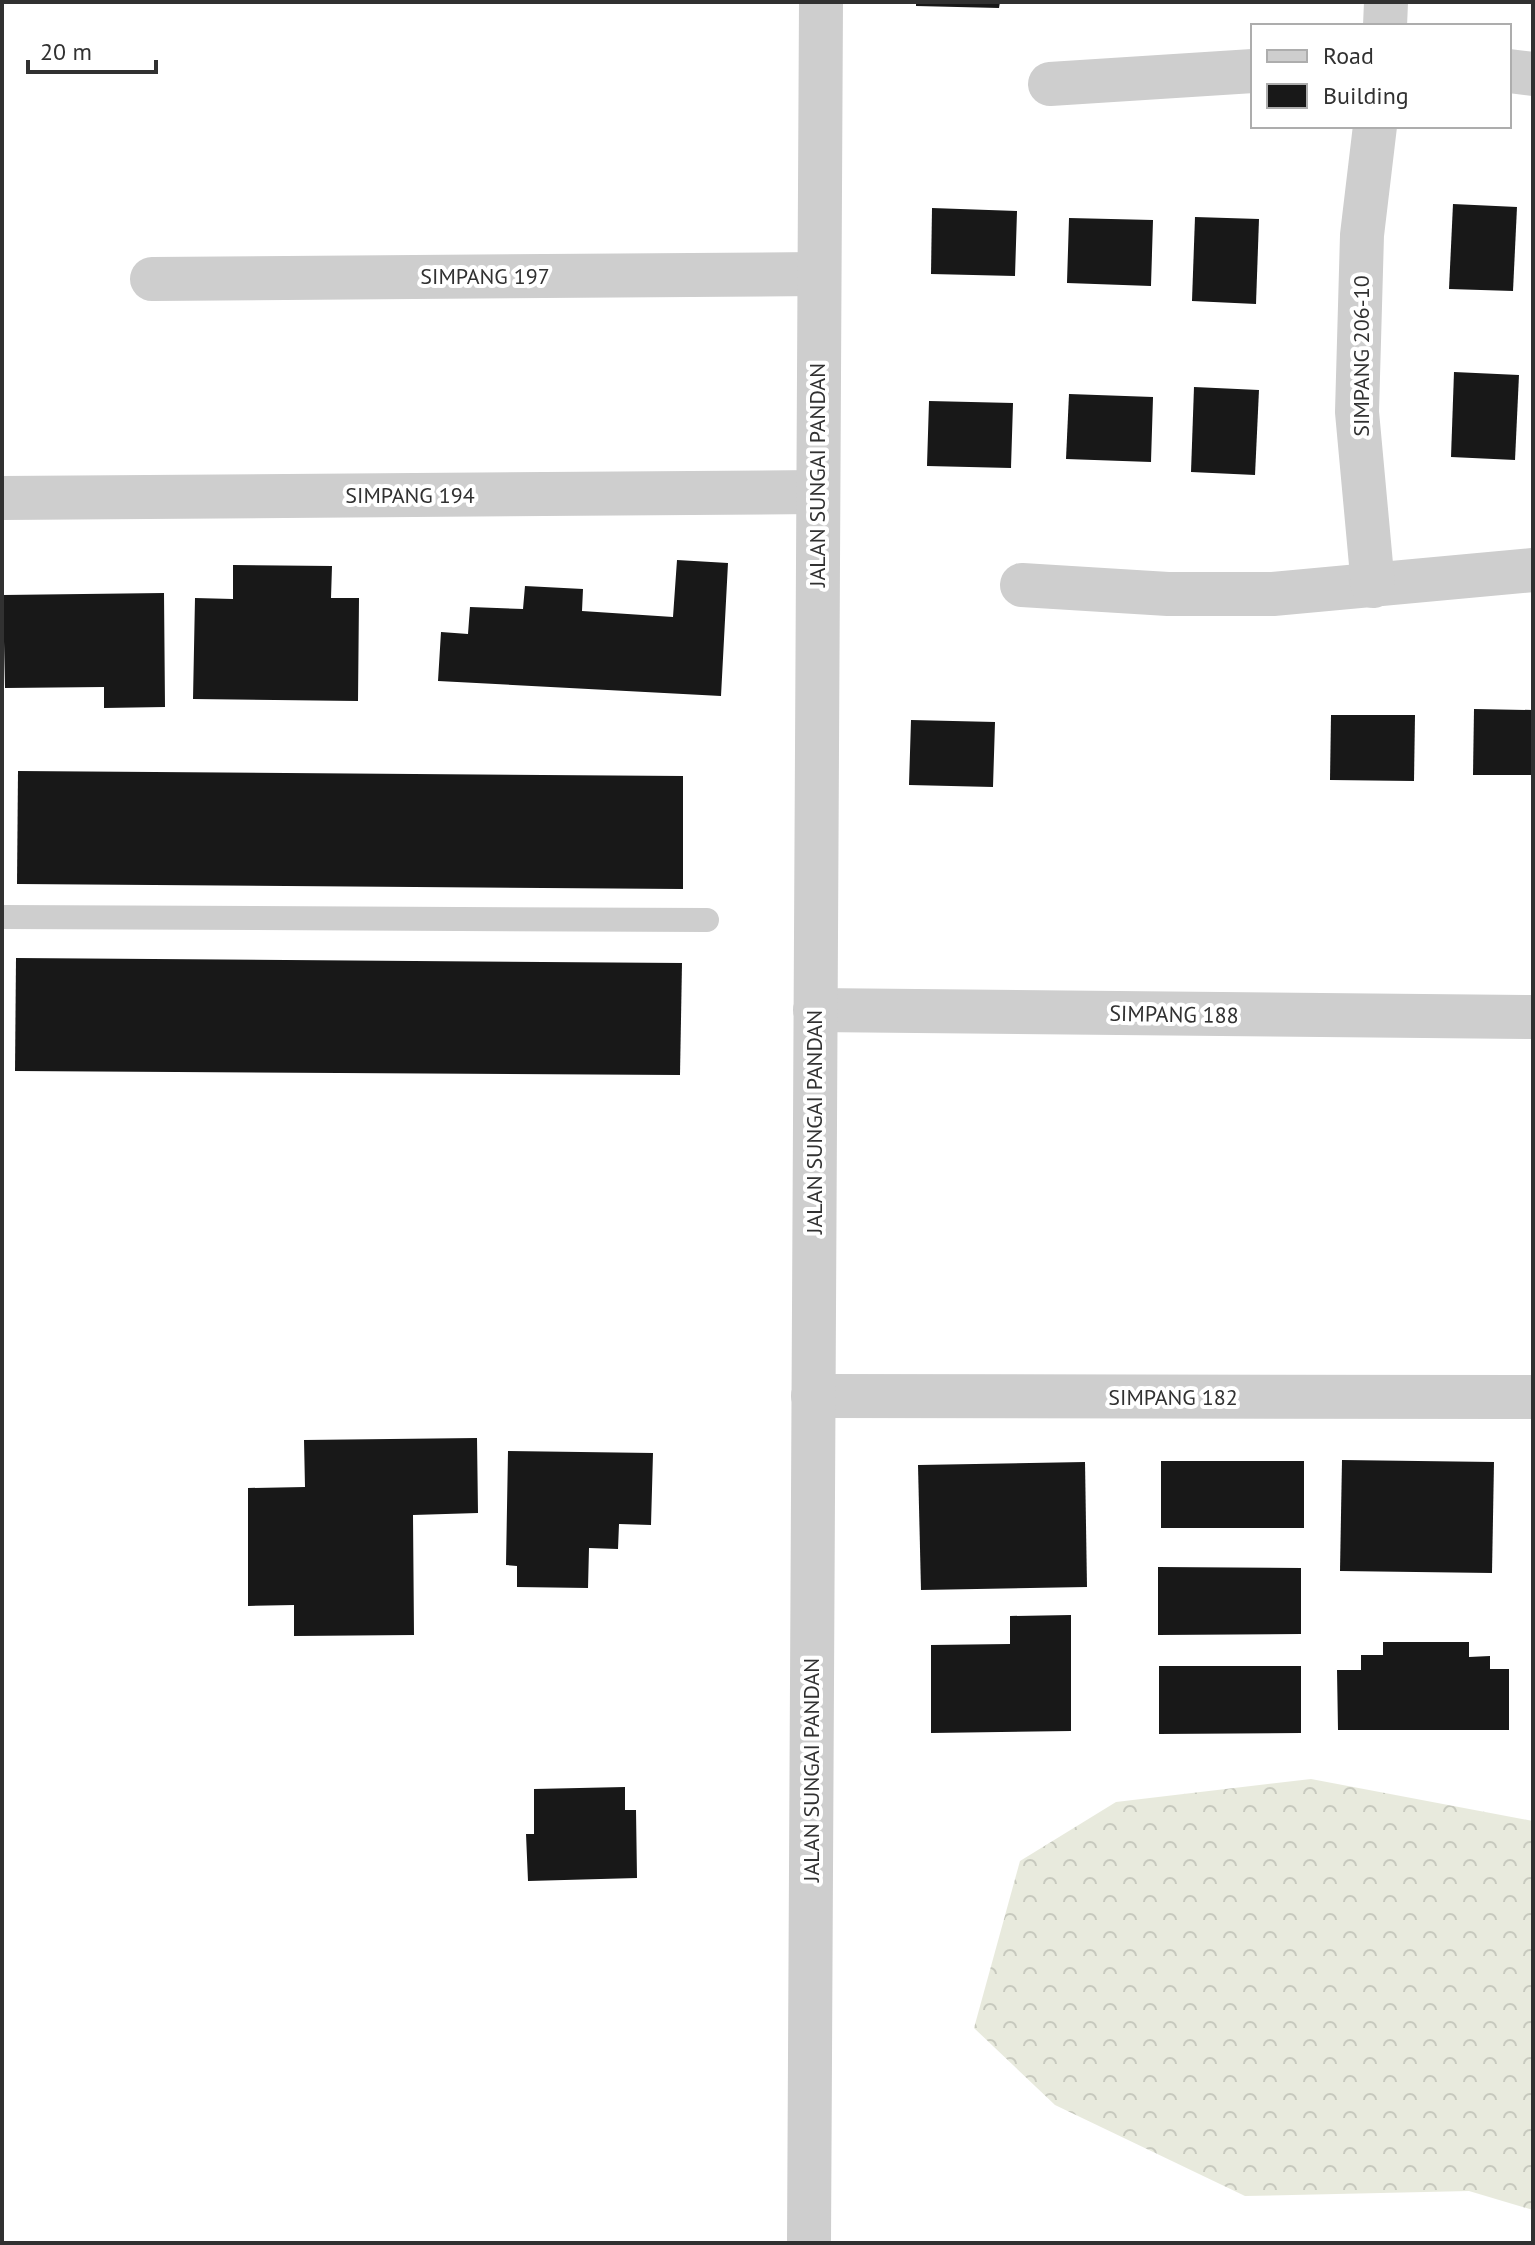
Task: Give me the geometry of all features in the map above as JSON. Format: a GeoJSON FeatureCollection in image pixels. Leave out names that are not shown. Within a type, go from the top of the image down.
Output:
{"type":"FeatureCollection","features":[{"type":"Feature","properties":{"kind":"street","name":"JALAN SUNGAI PANDAN"},"geometry":{"type":"LineString","coordinates":[[809,2243],[821,2]]}},
{"type":"Feature","properties":{"kind":"street"},"geometry":{"type":"LineString","coordinates":[[1385,24],[1386,2]]}},
{"type":"Feature","properties":{"kind":"street"},"geometry":{"type":"LineString","coordinates":[[1050,84],[1251,71]]}},
{"type":"Feature","properties":{"kind":"street"},"geometry":{"type":"LineString","coordinates":[[1511,71],[1533,74]]}},
{"type":"Feature","properties":{"kind":"street","name":"SIMPANG 206-10"},"geometry":{"type":"LineString","coordinates":[[1373,586],[1357,412],[1362,235],[1375,128]]}},
{"type":"Feature","properties":{"kind":"street","name":"SIMPANG 197"},"geometry":{"type":"LineString","coordinates":[[152,279],[818,274]]}},
{"type":"Feature","properties":{"kind":"street","name":"SIMPANG 194"},"geometry":{"type":"LineString","coordinates":[[2,498],[817,492]]}},
{"type":"Feature","properties":{"kind":"street"},"geometry":{"type":"LineString","coordinates":[[1022,585],[1168,594],[1273,594],[1533,570]]}},
{"type":"Feature","properties":{"kind":"street","name":"SIMPANG 188"},"geometry":{"type":"LineString","coordinates":[[815,1010],[1533,1017]]}},
{"type":"Feature","properties":{"kind":"street","name":"SIMPANG 182"},"geometry":{"type":"LineString","coordinates":[[813,1396],[1533,1397]]}},
{"type":"Feature","properties":{"kind":"lane"},"geometry":{"type":"LineString","coordinates":[[2,917],[707,920]]}},
{"type":"Feature","properties":{"kind":"green space"},"geometry":{"type":"Polygon","coordinates":[[[1311,1779],[1533,1821],[1533,2210],[1469,2191],[1245,2196],[1055,2105],[974,2028],[1020,1861],[1116,1802],[1311,1779]]]}},
{"type":"Feature","properties":{"kind":"building"},"geometry":{"type":"Polygon","coordinates":[[[916,2],[1000,2],[999,8],[916,6],[916,2]]]}},
{"type":"Feature","properties":{"kind":"building"},"geometry":{"type":"Polygon","coordinates":[[[1453,204],[1517,207],[1513,291],[1449,289],[1453,204]]]}},
{"type":"Feature","properties":{"kind":"building"},"geometry":{"type":"Polygon","coordinates":[[[932,208],[1017,211],[1015,276],[931,274],[932,208]]]}},
{"type":"Feature","properties":{"kind":"building"},"geometry":{"type":"Polygon","coordinates":[[[1195,217],[1259,219],[1256,304],[1192,301],[1195,217]]]}},
{"type":"Feature","properties":{"kind":"building"},"geometry":{"type":"Polygon","coordinates":[[[1069,218],[1153,220],[1151,286],[1067,283],[1069,218]]]}},
{"type":"Feature","properties":{"kind":"building"},"geometry":{"type":"Polygon","coordinates":[[[1454,372],[1519,375],[1515,460],[1451,457],[1454,372]]]}},
{"type":"Feature","properties":{"kind":"building"},"geometry":{"type":"Polygon","coordinates":[[[1194,387],[1259,390],[1255,475],[1191,472],[1194,387]]]}},
{"type":"Feature","properties":{"kind":"building"},"geometry":{"type":"Polygon","coordinates":[[[1069,394],[1153,397],[1151,462],[1066,459],[1069,394]]]}},
{"type":"Feature","properties":{"kind":"building"},"geometry":{"type":"Polygon","coordinates":[[[929,401],[1013,403],[1011,468],[927,466],[929,401]]]}},
{"type":"Feature","properties":{"kind":"building"},"geometry":{"type":"Polygon","coordinates":[[[677,560],[728,563],[721,696],[438,681],[441,632],[468,634],[470,607],[523,609],[525,586],[583,589],[582,611],[673,617],[677,560]]]}},
{"type":"Feature","properties":{"kind":"building"},"geometry":{"type":"Polygon","coordinates":[[[233,565],[332,566],[331,598],[359,598],[358,701],[193,699],[195,598],[233,599],[233,565]]]}},
{"type":"Feature","properties":{"kind":"building"},"geometry":{"type":"Polygon","coordinates":[[[164,593],[165,707],[104,708],[104,687],[5,688],[3,595],[164,593]]]}},
{"type":"Feature","properties":{"kind":"building"},"geometry":{"type":"Polygon","coordinates":[[[1474,709],[1533,710],[1533,775],[1473,775],[1474,709]]]}},
{"type":"Feature","properties":{"kind":"building"},"geometry":{"type":"Polygon","coordinates":[[[1331,715],[1415,715],[1414,781],[1330,780],[1331,715]]]}},
{"type":"Feature","properties":{"kind":"building"},"geometry":{"type":"Polygon","coordinates":[[[911,720],[995,722],[993,787],[909,785],[911,720]]]}},
{"type":"Feature","properties":{"kind":"building"},"geometry":{"type":"Polygon","coordinates":[[[18,771],[683,776],[683,889],[17,884],[18,771]]]}},
{"type":"Feature","properties":{"kind":"building"},"geometry":{"type":"Polygon","coordinates":[[[16,958],[682,963],[680,1075],[15,1071],[16,958]]]}},
{"type":"Feature","properties":{"kind":"building"},"geometry":{"type":"Polygon","coordinates":[[[477,1438],[478,1513],[413,1515],[414,1635],[294,1636],[294,1605],[248,1606],[248,1488],[305,1487],[304,1440],[477,1438]]]}},
{"type":"Feature","properties":{"kind":"building"},"geometry":{"type":"Polygon","coordinates":[[[508,1451],[653,1453],[651,1525],[619,1524],[618,1549],[589,1548],[588,1588],[517,1587],[517,1566],[506,1565],[508,1451]]]}},
{"type":"Feature","properties":{"kind":"building"},"geometry":{"type":"Polygon","coordinates":[[[1342,1460],[1494,1462],[1492,1573],[1340,1571],[1342,1460]]]}},
{"type":"Feature","properties":{"kind":"building"},"geometry":{"type":"Polygon","coordinates":[[[1161,1461],[1304,1461],[1304,1528],[1161,1528],[1161,1461]]]}},
{"type":"Feature","properties":{"kind":"building"},"geometry":{"type":"Polygon","coordinates":[[[1085,1462],[1087,1587],[921,1590],[918,1465],[1085,1462]]]}},
{"type":"Feature","properties":{"kind":"building"},"geometry":{"type":"Polygon","coordinates":[[[1158,1567],[1301,1568],[1301,1634],[1158,1635],[1158,1567]]]}},
{"type":"Feature","properties":{"kind":"building"},"geometry":{"type":"Polygon","coordinates":[[[1071,1615],[1071,1731],[931,1733],[931,1645],[1010,1644],[1010,1616],[1071,1615]]]}},
{"type":"Feature","properties":{"kind":"building"},"geometry":{"type":"Polygon","coordinates":[[[1383,1642],[1469,1642],[1469,1657],[1490,1656],[1490,1669],[1509,1669],[1509,1730],[1338,1730],[1337,1670],[1361,1670],[1361,1655],[1383,1655],[1383,1642]]]}},
{"type":"Feature","properties":{"kind":"building"},"geometry":{"type":"Polygon","coordinates":[[[1159,1666],[1301,1666],[1301,1733],[1159,1734],[1159,1666]]]}},
{"type":"Feature","properties":{"kind":"building"},"geometry":{"type":"Polygon","coordinates":[[[625,1787],[625,1810],[636,1810],[637,1878],[528,1881],[526,1834],[534,1834],[534,1789],[625,1787]]]}}]}
